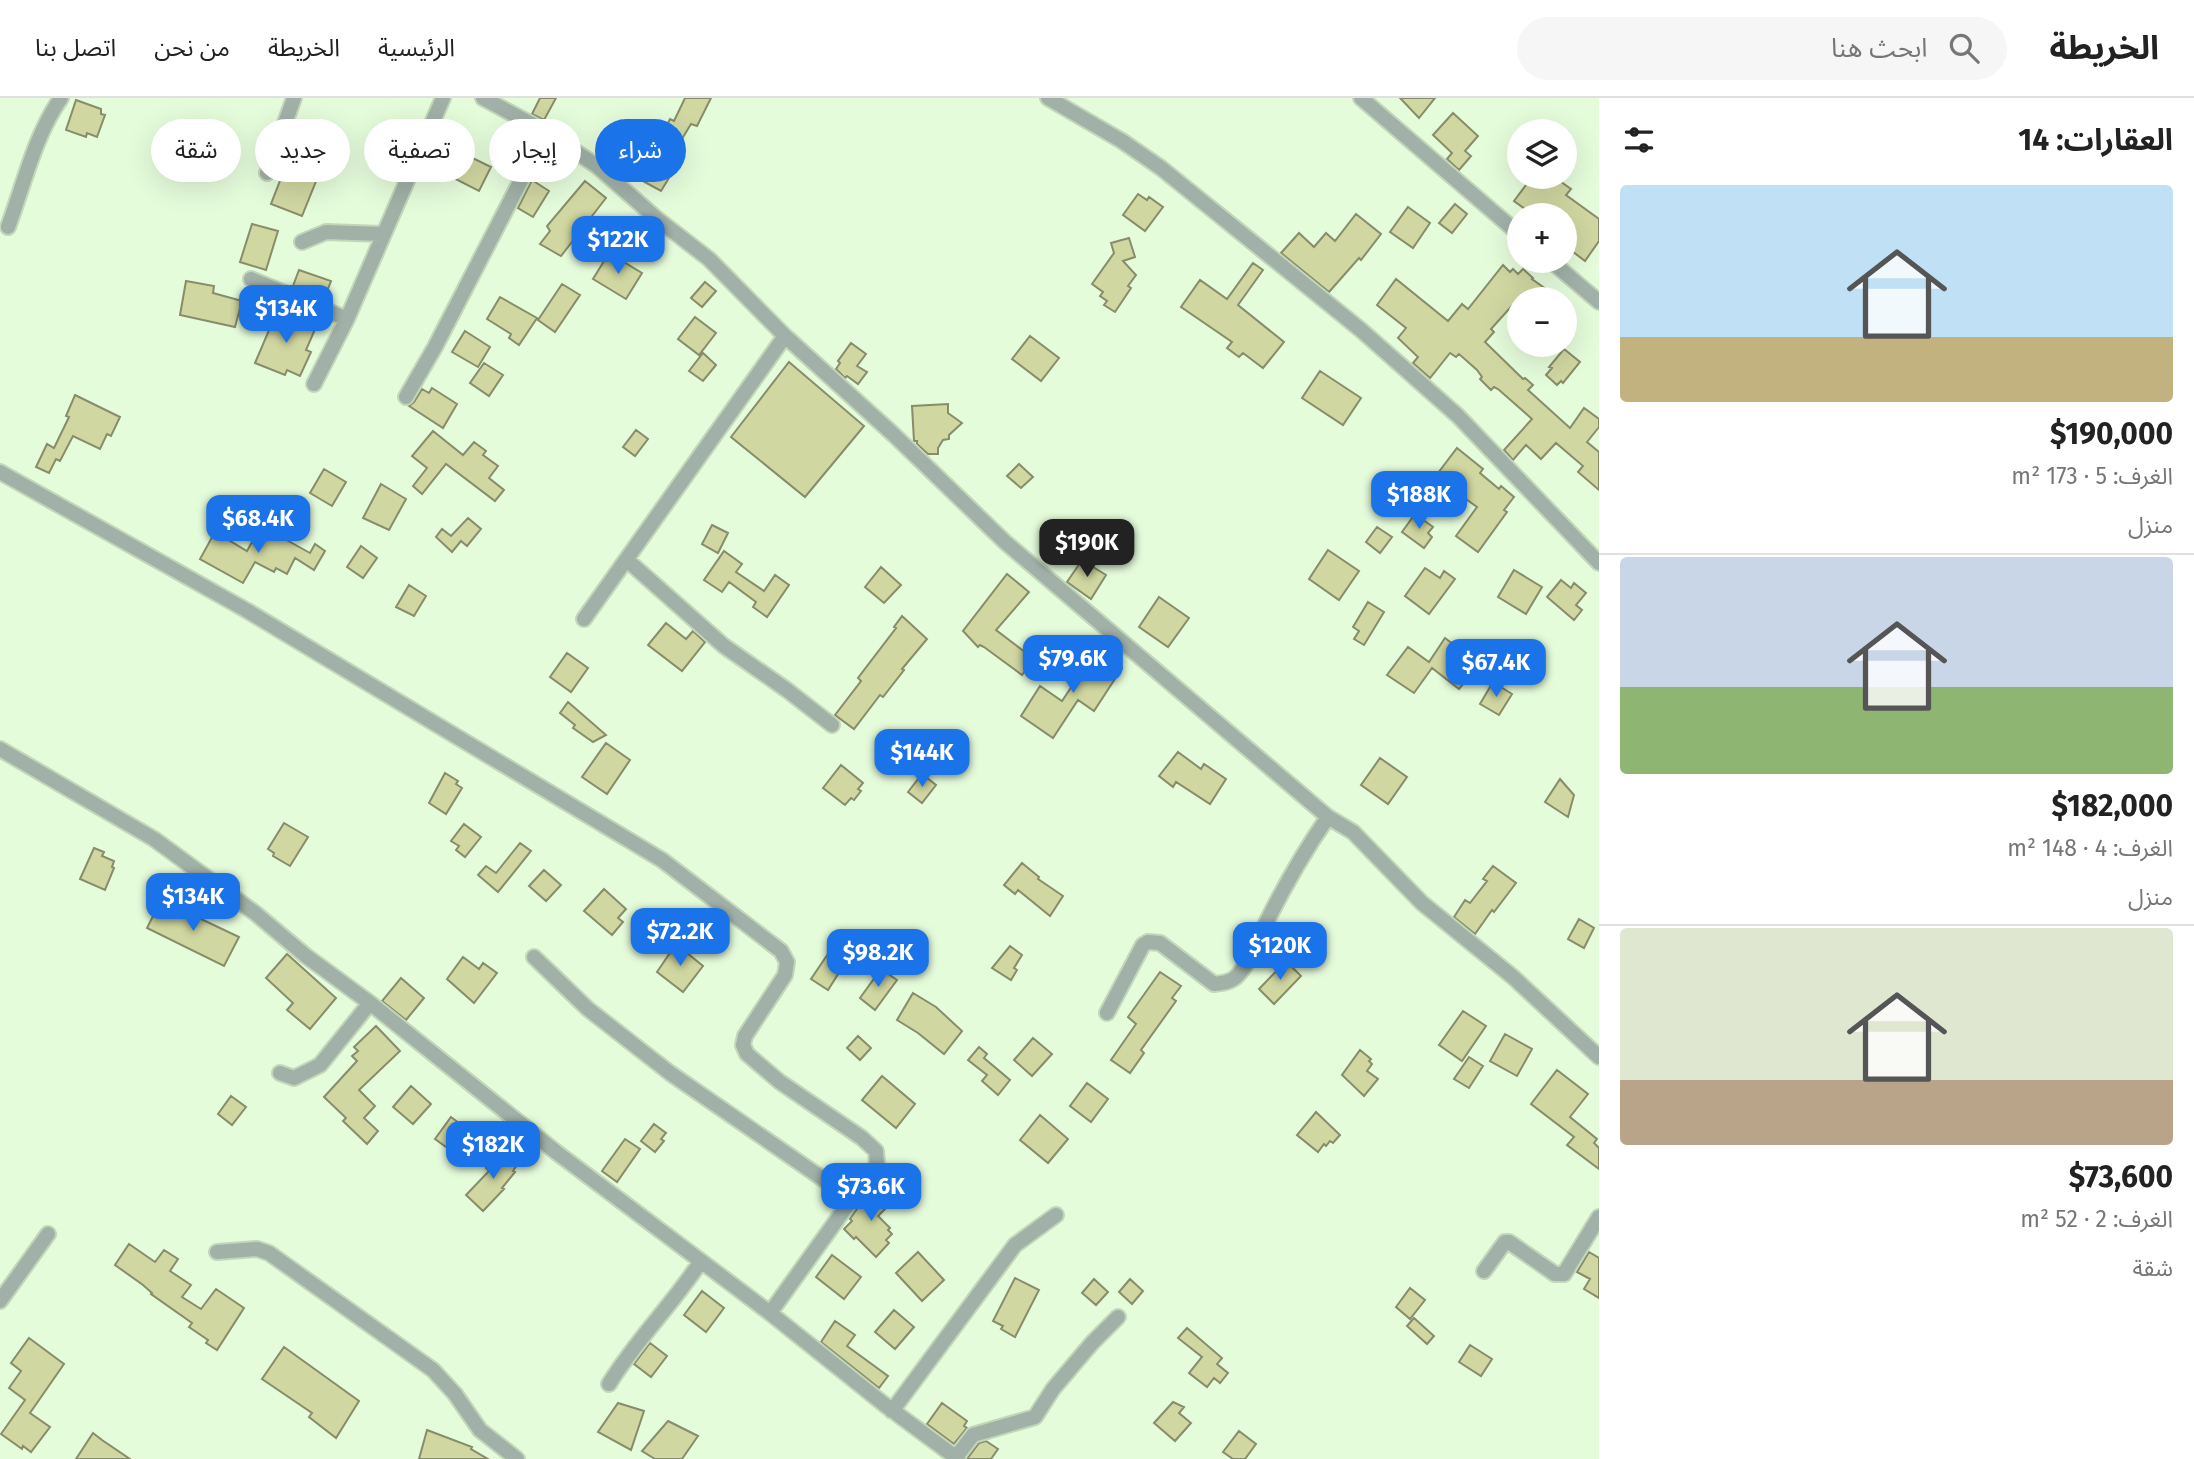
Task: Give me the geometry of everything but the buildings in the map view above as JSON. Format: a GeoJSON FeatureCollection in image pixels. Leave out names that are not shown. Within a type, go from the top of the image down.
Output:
{"type":"FeatureCollection","features":[{"type":"Feature","properties":{"kind":"street"},"geometry":{"type":"LineString","coordinates":[[8,226],[37,145],[61,98]]}},
{"type":"Feature","properties":{"kind":"street"},"geometry":{"type":"LineString","coordinates":[[286,119],[294,98]]}},
{"type":"Feature","properties":{"kind":"street"},"geometry":{"type":"LineString","coordinates":[[314,384],[347,319],[443,98]]}},
{"type":"Feature","properties":{"kind":"street"},"geometry":{"type":"LineString","coordinates":[[483,98],[522,119]]}},
{"type":"Feature","properties":{"kind":"street"},"geometry":{"type":"LineString","coordinates":[[1048,98],[1161,167],[1361,330],[1458,416],[1599,563]]}},
{"type":"Feature","properties":{"kind":"street"},"geometry":{"type":"LineString","coordinates":[[1361,98],[1507,224]]}},
{"type":"Feature","properties":{"kind":"street"},"geometry":{"type":"LineString","coordinates":[[581,155],[709,259],[785,336],[1041,574],[1328,817],[1353,832],[1422,903],[1513,977],[1599,1057]]}},
{"type":"Feature","properties":{"kind":"street"},"geometry":{"type":"LineString","coordinates":[[406,397],[435,347],[520,182]]}},
{"type":"Feature","properties":{"kind":"street"},"geometry":{"type":"LineString","coordinates":[[302,242],[327,232],[382,234]]}},
{"type":"Feature","properties":{"kind":"street"},"geometry":{"type":"LineString","coordinates":[[1564,273],[1599,302]]}},
{"type":"Feature","properties":{"kind":"street"},"geometry":{"type":"LineString","coordinates":[[251,279],[347,319]]}},
{"type":"Feature","properties":{"kind":"street"},"geometry":{"type":"LineString","coordinates":[[584,619],[785,336]]}},
{"type":"Feature","properties":{"kind":"street"},"geometry":{"type":"LineString","coordinates":[[0,472],[257,617],[651,853],[781,951],[787,962],[785,975],[745,1037],[743,1045],[747,1054],[780,1082],[862,1138],[876,1151],[877,1164],[770,1313]]}},
{"type":"Feature","properties":{"kind":"street"},"geometry":{"type":"LineString","coordinates":[[627,560],[724,646],[832,725]]}},
{"type":"Feature","properties":{"kind":"street"},"geometry":{"type":"LineString","coordinates":[[0,749],[154,839],[255,913],[556,1152],[957,1458],[973,1435],[1035,1417],[1069,1371],[1118,1317]]}},
{"type":"Feature","properties":{"kind":"street"},"geometry":{"type":"LineString","coordinates":[[1107,1013],[1147,942],[1160,943],[1214,984],[1225,983],[1238,976],[1258,946],[1265,925],[1287,884],[1328,817]]}},
{"type":"Feature","properties":{"kind":"street"},"geometry":{"type":"LineString","coordinates":[[534,957],[588,1009],[670,1073],[852,1199]]}},
{"type":"Feature","properties":{"kind":"street"},"geometry":{"type":"LineString","coordinates":[[280,1073],[294,1078],[320,1065],[370,1003]]}},
{"type":"Feature","properties":{"kind":"street"},"geometry":{"type":"LineString","coordinates":[[892,1411],[1015,1245],[1055,1215]]}},
{"type":"Feature","properties":{"kind":"street"},"geometry":{"type":"LineString","coordinates":[[1484,1271],[1505,1242],[1509,1242],[1555,1273],[1564,1274],[1599,1217]]}},
{"type":"Feature","properties":{"kind":"street"},"geometry":{"type":"LineString","coordinates":[[0,1301],[48,1234]]}},
{"type":"Feature","properties":{"kind":"street"},"geometry":{"type":"LineString","coordinates":[[217,1252],[257,1249],[269,1253],[433,1370],[455,1394],[480,1430],[517,1459]]}},
{"type":"Feature","properties":{"kind":"street"},"geometry":{"type":"LineString","coordinates":[[609,1384],[701,1261]]}}]}
